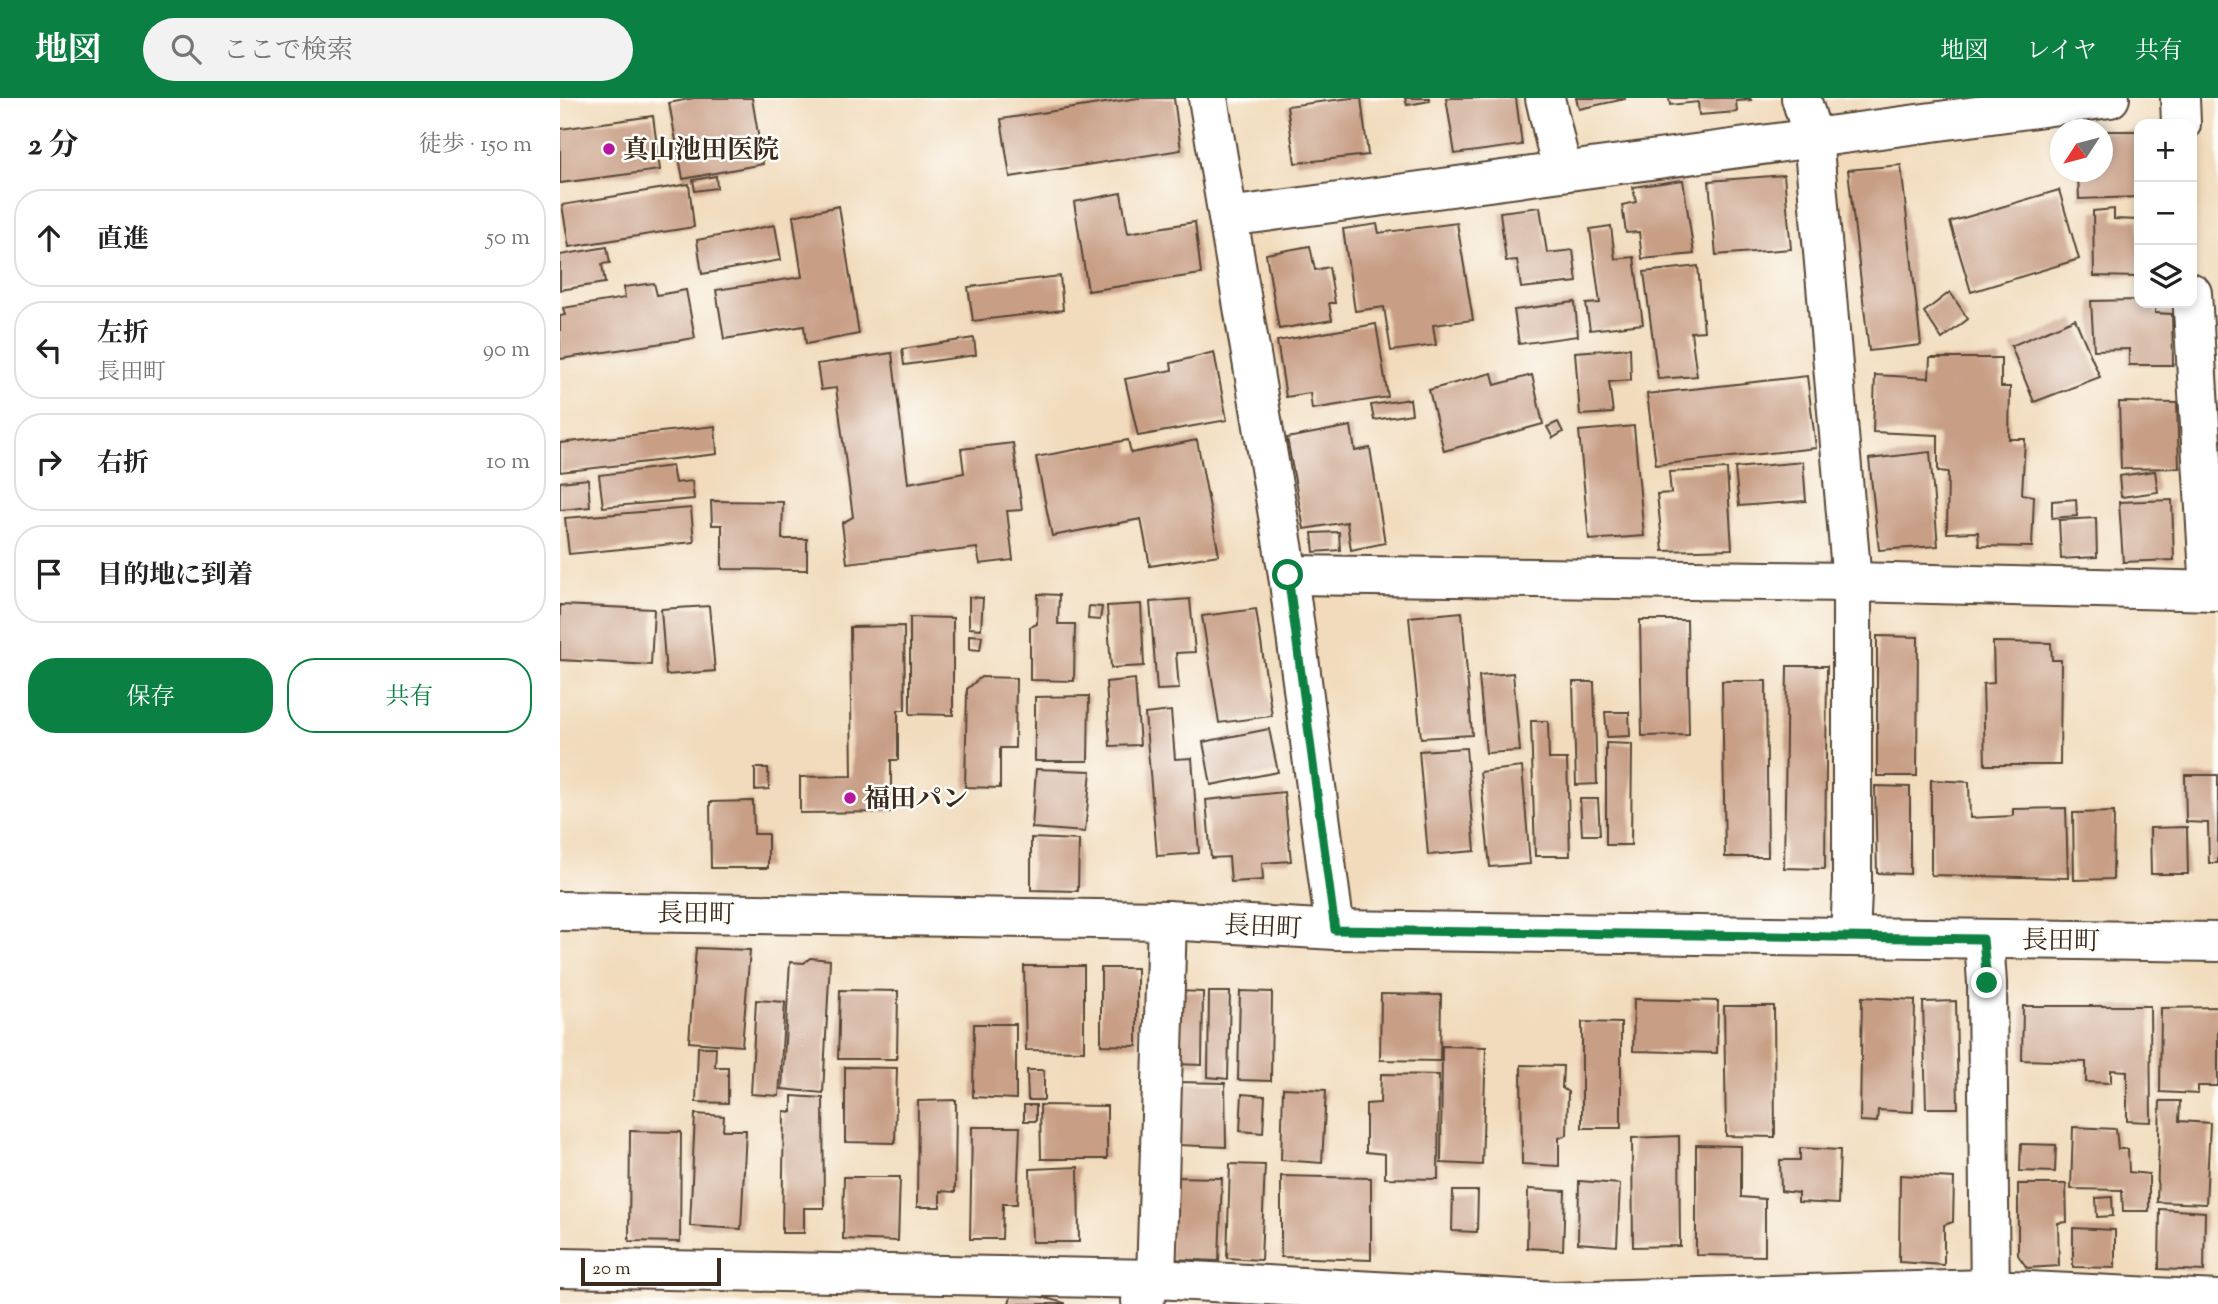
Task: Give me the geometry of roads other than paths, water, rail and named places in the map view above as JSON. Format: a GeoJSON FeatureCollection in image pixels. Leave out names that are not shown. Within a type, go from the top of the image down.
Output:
{"type":"FeatureCollection","features":[{"type":"Feature","properties":{"kind":"street"},"geometry":{"type":"LineString","coordinates":[[1208,98],[1288,575],[1335,930]]}},
{"type":"Feature","properties":{"kind":"street"},"geometry":{"type":"LineString","coordinates":[[1545,98],[1562,171]]}},
{"type":"Feature","properties":{"kind":"street"},"geometry":{"type":"LineString","coordinates":[[1801,98],[1813,137],[1852,582],[1850,937]]}},
{"type":"Feature","properties":{"kind":"street"},"geometry":{"type":"LineString","coordinates":[[1228,217],[2110,98]]}},
{"type":"Feature","properties":{"kind":"street"},"geometry":{"type":"LineString","coordinates":[[2180,98],[2182,119]]}},
{"type":"Feature","properties":{"kind":"street"},"geometry":{"type":"LineString","coordinates":[[1288,575],[1852,582],[2214,591],[2193,308]]}},
{"type":"Feature","properties":{"kind":"street","name":"長田町"},"geometry":{"type":"LineString","coordinates":[[560,911],[1167,920],[1335,930],[2218,942]]}},
{"type":"Feature","properties":{"kind":"street"},"geometry":{"type":"LineString","coordinates":[[1147,1292],[1167,920]]}},
{"type":"Feature","properties":{"kind":"street"},"geometry":{"type":"LineString","coordinates":[[1983,939],[1987,983],[1989,1296]]}},
{"type":"Feature","properties":{"kind":"street"},"geometry":{"type":"LineString","coordinates":[[560,1268],[1147,1292],[1555,1302],[1989,1296],[2218,1300]]}},
{"type":"Feature","properties":{"kind":"place","name":"真山池田医院"},"geometry":{"type":"Point","coordinates":[609,149]}},
{"type":"Feature","properties":{"kind":"place","name":"福田パン"},"geometry":{"type":"Point","coordinates":[850,798]}}]}
